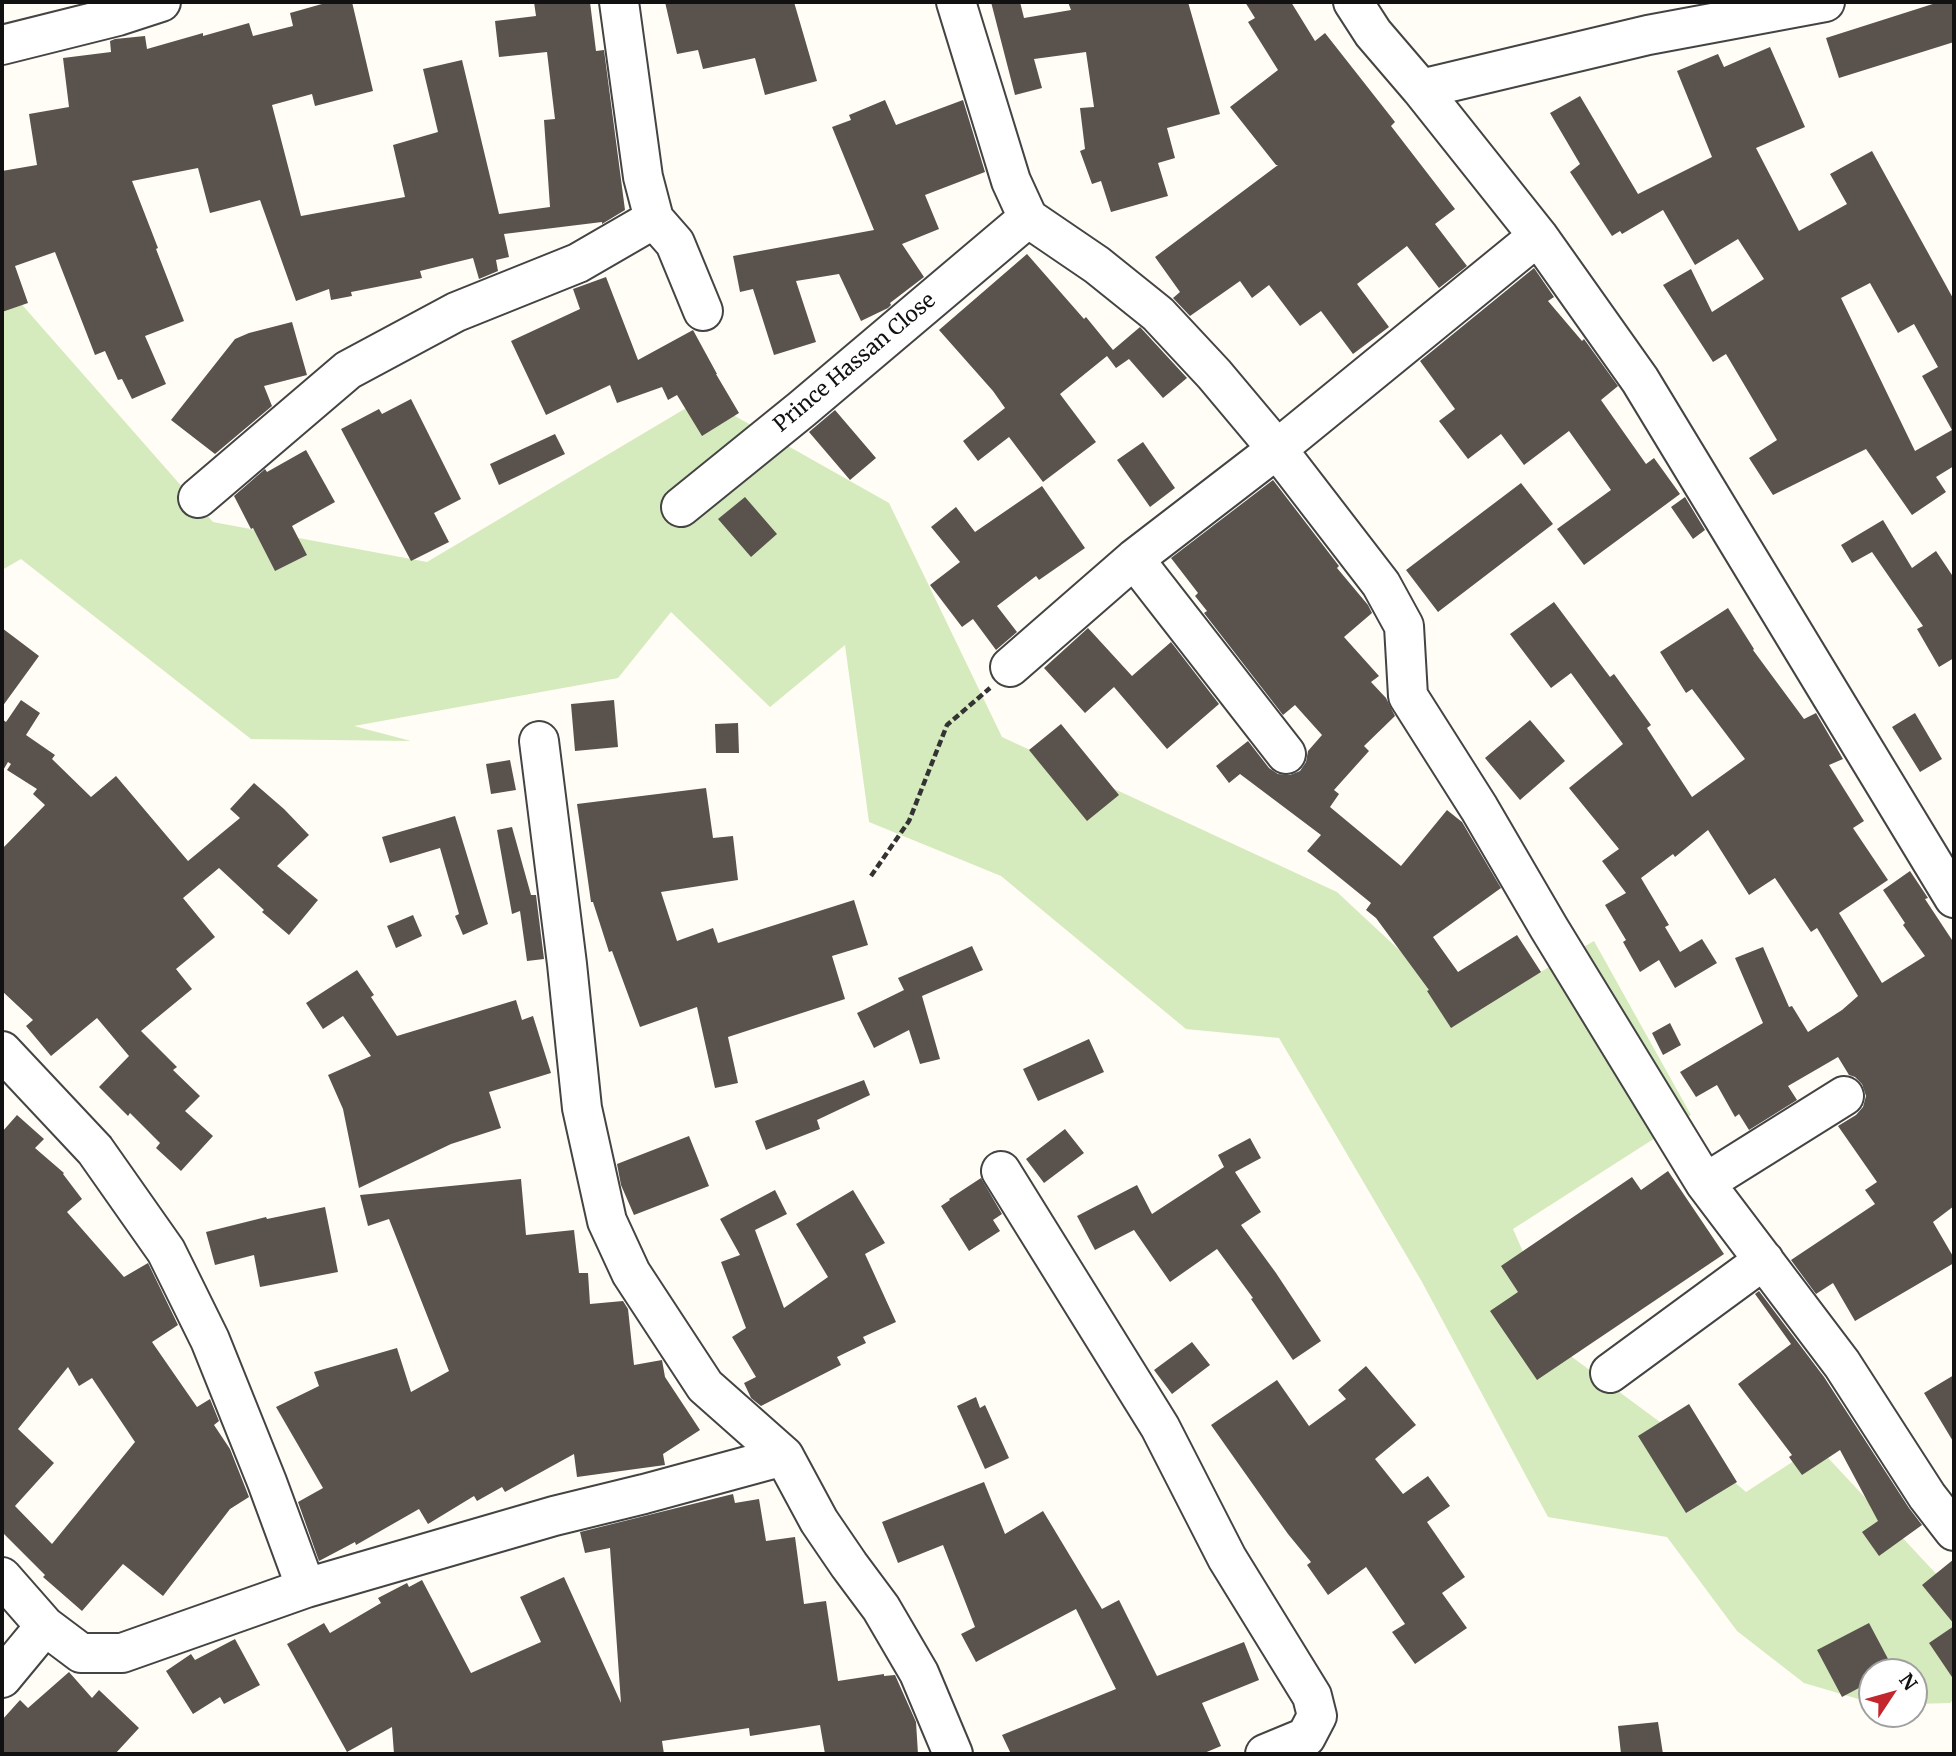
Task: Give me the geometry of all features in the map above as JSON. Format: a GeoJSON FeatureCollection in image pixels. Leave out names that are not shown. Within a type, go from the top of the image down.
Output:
{"type":"FeatureCollection","features":[{"type":"Feature","properties":{"kind":"street"},"geometry":{"type":"LineString","coordinates":[[2,44],[118,16],[161,2]]}},
{"type":"Feature","properties":{"kind":"street"},"geometry":{"type":"LineString","coordinates":[[619,2],[643,177],[654,219],[675,243],[703,312]]}},
{"type":"Feature","properties":{"kind":"street"},"geometry":{"type":"LineString","coordinates":[[956,2],[1012,181],[1028,218],[1097,265],[1158,313],[1278,449],[1381,584],[1404,626],[1408,696],[1479,808],[1705,1183],[1842,1364],[1927,1496],[1954,1531]]}},
{"type":"Feature","properties":{"kind":"street"},"geometry":{"type":"LineString","coordinates":[[1353,2],[1373,33],[1538,236],[1640,380],[1954,898]]}},
{"type":"Feature","properties":{"kind":"street"},"geometry":{"type":"LineString","coordinates":[[1421,89],[1648,35],[1825,2]]}},
{"type":"Feature","properties":{"kind":"street","name":"Prince Hassan Close"},"geometry":{"type":"LineString","coordinates":[[681,506],[802,409],[1028,218]]}},
{"type":"Feature","properties":{"kind":"street"},"geometry":{"type":"LineString","coordinates":[[198,498],[348,370],[456,312],[578,263],[654,219]]}},
{"type":"Feature","properties":{"kind":"street"},"geometry":{"type":"LineString","coordinates":[[1010,667],[1133,559],[1278,449],[1538,236]]}},
{"type":"Feature","properties":{"kind":"street"},"geometry":{"type":"LineString","coordinates":[[1133,559],[1286,754]]}},
{"type":"Feature","properties":{"kind":"street"},"geometry":{"type":"LineString","coordinates":[[539,741],[582,1108],[607,1221],[631,1273],[705,1386],[784,1456],[819,1521],[881,1608],[919,1673],[953,1754]]}},
{"type":"Feature","properties":{"kind":"street"},"geometry":{"type":"LineString","coordinates":[[2,1051],[95,1150],[166,1251],[210,1340],[306,1588]]}},
{"type":"Feature","properties":{"kind":"street"},"geometry":{"type":"LineString","coordinates":[[1705,1183],[1843,1096]]}},
{"type":"Feature","properties":{"kind":"street"},"geometry":{"type":"LineString","coordinates":[[1001,1171],[1160,1427],[1227,1558],[1312,1696],[1317,1716],[1306,1737],[1265,1754]]}},
{"type":"Feature","properties":{"kind":"street"},"geometry":{"type":"LineString","coordinates":[[1609,1373],[1764,1260]]}},
{"type":"Feature","properties":{"kind":"street"},"geometry":{"type":"LineString","coordinates":[[2,1577],[45,1626],[81,1653],[122,1653],[306,1588],[554,1516],[784,1456]]}},
{"type":"Feature","properties":{"kind":"street"},"geometry":{"type":"LineString","coordinates":[[2,1678],[45,1626]]}},
{"type":"Feature","properties":{"kind":"path"},"geometry":{"type":"LineString","coordinates":[[871,876],[909,821],[947,725],[1010,667]]}},
{"type":"Feature","properties":{"kind":"green space"},"geometry":{"type":"Polygon","coordinates":[[[2,282],[213,522],[427,562],[703,398],[889,503],[1002,737],[1337,892],[1468,1014],[1594,941],[1691,1115],[1513,1229],[1568,1354],[1691,1445],[1746,1492],[1817,1446],[1954,1593],[1954,1699],[1950,1703],[1928,1704],[1928,1658],[1858,1658],[1858,1699],[1804,1683],[1737,1631],[1667,1537],[1548,1517],[1422,1282],[1279,1038],[1186,1029],[1001,876],[869,822],[845,645],[770,707],[671,612],[618,678],[354,726],[411,741],[251,739],[21,559],[2,570],[2,282]]]}},
{"type":"Feature","properties":{"kind":"building"},"geometry":{"type":"Polygon","coordinates":[[[329,2],[352,2],[373,91],[315,106],[312,94],[272,105],[301,216],[405,197],[393,145],[438,132],[423,69],[462,60],[499,214],[550,207],[544,120],[555,119],[547,52],[499,57],[495,21],[536,16],[534,2],[590,2],[596,51],[604,50],[625,210],[602,224],[504,234],[509,257],[496,260],[498,271],[479,279],[473,258],[420,271],[422,278],[351,292],[352,296],[331,300],[329,289],[296,301],[260,200],[210,213],[198,168],[132,181],[184,321],[145,336],[166,384],[132,399],[122,379],[118,380],[105,351],[95,355],[55,252],[15,266],[28,303],[2,312],[2,171],[37,165],[29,114],[69,107],[63,58],[111,52],[110,41],[115,39],[145,36],[147,49],[249,23],[253,36],[293,26],[290,13],[329,2]]]}},
{"type":"Feature","properties":{"kind":"building"},"geometry":{"type":"Polygon","coordinates":[[[665,2],[794,2],[817,81],[765,95],[755,58],[703,69],[698,50],[677,54],[665,2]]]}},
{"type":"Feature","properties":{"kind":"building"},"geometry":{"type":"Polygon","coordinates":[[[991,2],[1020,2],[1024,18],[1071,10],[1068,2],[1188,2],[1220,114],[1167,128],[1175,158],[1158,163],[1168,196],[1111,212],[1101,181],[1092,184],[1080,151],[1085,149],[1080,108],[1094,107],[1086,52],[1034,59],[1042,88],[1015,95],[991,2]]]}},
{"type":"Feature","properties":{"kind":"building"},"geometry":{"type":"Polygon","coordinates":[[[1245,2],[1291,2],[1315,41],[1325,33],[1395,122],[1391,126],[1455,209],[1435,224],[1467,266],[1439,288],[1407,246],[1357,284],[1389,327],[1353,354],[1321,311],[1300,326],[1269,285],[1252,298],[1240,281],[1190,316],[1173,298],[1180,292],[1155,257],[1278,165],[1230,107],[1278,70],[1248,22],[1255,18],[1245,2]]]}},
{"type":"Feature","properties":{"kind":"building"},"geometry":{"type":"Polygon","coordinates":[[[1939,2],[1954,2],[1954,42],[1839,78],[1826,38],[1939,2]]]}},
{"type":"Feature","properties":{"kind":"building"},"geometry":{"type":"Polygon","coordinates":[[[1770,47],[1805,127],[1756,148],[1799,231],[1847,204],[1830,174],[1872,151],[1954,300],[1954,466],[1936,477],[1946,492],[1912,515],[1866,449],[1773,495],[1749,458],[1777,440],[1726,354],[1713,362],[1663,285],[1691,269],[1712,312],[1764,279],[1738,239],[1695,265],[1663,210],[1622,234],[1620,231],[1612,236],[1570,172],[1580,164],[1550,113],[1580,96],[1638,194],[1712,157],[1677,71],[1718,54],[1724,67],[1770,47]],[[1870,283],[1841,298],[1915,451],[1952,430],[1922,376],[1938,367],[1914,324],[1898,333],[1870,283]]]}},
{"type":"Feature","properties":{"kind":"building"},"geometry":{"type":"Polygon","coordinates":[[[885,100],[896,125],[963,100],[985,172],[925,195],[939,229],[902,244],[924,277],[890,303],[888,308],[861,321],[839,274],[796,281],[816,342],[774,355],[753,289],[740,292],[733,256],[874,230],[832,127],[851,120],[849,115],[885,100]]]}},
{"type":"Feature","properties":{"kind":"building"},"geometry":{"type":"Polygon","coordinates":[[[1027,254],[1113,350],[1140,327],[1187,378],[1163,398],[1129,359],[1116,368],[1107,356],[1060,394],[1096,442],[1043,482],[1009,437],[978,461],[963,441],[1005,408],[939,330],[1027,254]]]}},
{"type":"Feature","properties":{"kind":"building"},"geometry":{"type":"Polygon","coordinates":[[[1534,268],[1554,297],[1548,301],[1582,341],[1584,339],[1618,386],[1601,400],[1646,464],[1654,458],[1680,494],[1584,565],[1557,529],[1611,490],[1569,431],[1524,465],[1501,434],[1468,459],[1439,421],[1455,409],[1420,361],[1534,268]]]}},
{"type":"Feature","properties":{"kind":"building"},"geometry":{"type":"Polygon","coordinates":[[[606,277],[638,360],[693,330],[739,413],[702,436],[677,395],[668,400],[662,387],[617,403],[610,385],[546,415],[511,341],[580,309],[573,289],[606,277]]]}},
{"type":"Feature","properties":{"kind":"building"},"geometry":{"type":"Polygon","coordinates":[[[292,322],[307,375],[264,386],[272,406],[215,454],[171,420],[235,339],[292,322]]]}},
{"type":"Feature","properties":{"kind":"building"},"geometry":{"type":"Polygon","coordinates":[[[411,399],[461,499],[434,513],[449,542],[411,561],[341,429],[379,409],[382,414],[411,399]]]}},
{"type":"Feature","properties":{"kind":"building"},"geometry":{"type":"Polygon","coordinates":[[[835,410],[876,458],[850,480],[809,432],[835,410]]]}},
{"type":"Feature","properties":{"kind":"building"},"geometry":{"type":"Polygon","coordinates":[[[555,434],[565,454],[499,485],[490,464],[555,434]]]}},
{"type":"Feature","properties":{"kind":"building"},"geometry":{"type":"Polygon","coordinates":[[[1143,442],[1175,488],[1150,507],[1117,460],[1143,442]]]}},
{"type":"Feature","properties":{"kind":"building"},"geometry":{"type":"Polygon","coordinates":[[[306,450],[335,502],[292,526],[307,555],[275,571],[234,496],[265,469],[267,472],[306,450]]]}},
{"type":"Feature","properties":{"kind":"building"},"geometry":{"type":"Polygon","coordinates":[[[1273,480],[1339,566],[1337,568],[1368,605],[1372,613],[1344,637],[1379,676],[1371,682],[1386,698],[1395,716],[1364,746],[1369,751],[1334,790],[1339,794],[1330,807],[1401,866],[1447,810],[1462,822],[1501,888],[1433,937],[1458,972],[1517,935],[1541,972],[1451,1028],[1427,991],[1429,990],[1376,918],[1366,910],[1371,903],[1307,851],[1321,835],[1240,774],[1229,783],[1216,766],[1248,741],[1269,768],[1278,774],[1290,775],[1300,771],[1306,762],[1308,751],[1322,735],[1295,705],[1283,715],[1204,613],[1207,611],[1195,596],[1198,593],[1171,558],[1273,480]]]}},
{"type":"Feature","properties":{"kind":"building"},"geometry":{"type":"Polygon","coordinates":[[[1521,483],[1553,524],[1438,612],[1406,570],[1521,483]]]}},
{"type":"Feature","properties":{"kind":"building"},"geometry":{"type":"Polygon","coordinates":[[[1042,486],[1085,548],[1039,580],[1036,576],[997,606],[1017,632],[996,650],[973,619],[962,627],[930,585],[960,562],[931,527],[956,507],[975,532],[1042,486]]]}},
{"type":"Feature","properties":{"kind":"building"},"geometry":{"type":"Polygon","coordinates":[[[745,497],[777,534],[751,557],[718,519],[745,497]]]}},
{"type":"Feature","properties":{"kind":"building"},"geometry":{"type":"Polygon","coordinates":[[[1685,497],[1705,530],[1693,539],[1671,507],[1685,497]]]}},
{"type":"Feature","properties":{"kind":"building"},"geometry":{"type":"Polygon","coordinates":[[[1883,520],[1912,568],[1936,551],[1954,578],[1954,658],[1939,667],[1917,629],[1923,626],[1872,552],[1852,563],[1841,545],[1883,520]]]}},
{"type":"Feature","properties":{"kind":"building"},"geometry":{"type":"Polygon","coordinates":[[[1554,602],[1610,677],[1614,674],[1651,725],[1647,728],[1692,797],[1745,759],[1692,689],[1686,693],[1660,652],[1728,608],[1753,650],[1804,719],[1816,713],[1843,759],[1829,765],[1864,821],[1853,828],[1888,880],[1839,913],[1882,983],[1925,956],[1883,890],[1910,871],[1954,943],[1954,1206],[1933,1222],[1954,1258],[1954,1263],[1855,1321],[1833,1283],[1816,1294],[1791,1260],[1875,1204],[1865,1190],[1877,1182],[1838,1126],[1856,1115],[1863,1107],[1866,1096],[1862,1084],[1849,1075],[1838,1057],[1788,1086],[1797,1100],[1749,1130],[1739,1114],[1735,1117],[1717,1085],[1696,1097],[1680,1072],[1763,1023],[1735,958],[1763,947],[1789,1007],[1792,1006],[1808,1032],[1858,996],[1817,928],[1811,932],[1775,878],[1749,895],[1708,830],[1675,857],[1673,854],[1641,878],[1669,925],[1665,927],[1680,952],[1702,939],[1717,963],[1675,988],[1659,960],[1640,972],[1623,942],[1626,940],[1605,905],[1626,893],[1602,861],[1619,849],[1569,788],[1623,744],[1571,673],[1551,688],[1510,634],[1554,602]]]}},
{"type":"Feature","properties":{"kind":"building"},"geometry":{"type":"Polygon","coordinates":[[[2,628],[39,656],[2,707],[2,628]]]}},
{"type":"Feature","properties":{"kind":"building"},"geometry":{"type":"Polygon","coordinates":[[[1088,628],[1132,676],[1171,642],[1219,704],[1167,749],[1114,687],[1085,713],[1044,668],[1088,628]]]}},
{"type":"Feature","properties":{"kind":"building"},"geometry":{"type":"Polygon","coordinates":[[[21,700],[40,713],[26,735],[55,755],[52,759],[91,797],[116,776],[188,861],[240,818],[230,809],[254,783],[309,835],[277,866],[318,900],[289,935],[219,868],[183,898],[215,937],[176,969],[192,989],[141,1031],[177,1067],[173,1070],[200,1096],[185,1111],[213,1136],[181,1171],[156,1148],[160,1143],[99,1087],[129,1056],[97,1018],[51,1056],[26,1026],[33,1020],[2,991],[2,849],[45,805],[33,794],[37,789],[7,770],[11,764],[8,762],[2,772],[2,719],[6,722],[21,700]]]}},
{"type":"Feature","properties":{"kind":"building"},"geometry":{"type":"Polygon","coordinates":[[[614,700],[618,747],[575,751],[571,704],[614,700]]]}},
{"type":"Feature","properties":{"kind":"building"},"geometry":{"type":"Polygon","coordinates":[[[1915,713],[1942,759],[1920,772],[1892,727],[1915,713]]]}},
{"type":"Feature","properties":{"kind":"building"},"geometry":{"type":"Polygon","coordinates":[[[1530,720],[1565,761],[1520,800],[1485,758],[1530,720]]]}},
{"type":"Feature","properties":{"kind":"building"},"geometry":{"type":"Polygon","coordinates":[[[738,723],[739,753],[716,753],[715,724],[738,723]]]}},
{"type":"Feature","properties":{"kind":"building"},"geometry":{"type":"Polygon","coordinates":[[[1061,724],[1119,795],[1087,821],[1029,750],[1061,724]]]}},
{"type":"Feature","properties":{"kind":"building"},"geometry":{"type":"Polygon","coordinates":[[[510,760],[516,790],[491,794],[486,764],[510,760]]]}},
{"type":"Feature","properties":{"kind":"building"},"geometry":{"type":"Polygon","coordinates":[[[706,788],[713,838],[733,836],[738,880],[661,892],[677,941],[713,928],[718,943],[854,900],[868,945],[832,956],[845,999],[728,1037],[738,1083],[715,1088],[697,1007],[640,1027],[591,902],[577,804],[706,788]]]}},
{"type":"Feature","properties":{"kind":"building"},"geometry":{"type":"Polygon","coordinates":[[[455,816],[488,924],[463,935],[455,916],[459,914],[440,848],[390,863],[382,837],[455,816]]]}},
{"type":"Feature","properties":{"kind":"building"},"geometry":{"type":"Polygon","coordinates":[[[512,827],[531,895],[536,895],[544,959],[527,961],[520,911],[512,914],[497,830],[512,827]]]}},
{"type":"Feature","properties":{"kind":"building"},"geometry":{"type":"Polygon","coordinates":[[[413,915],[422,936],[396,948],[387,926],[413,915]]]}},
{"type":"Feature","properties":{"kind":"building"},"geometry":{"type":"Polygon","coordinates":[[[972,946],[983,970],[922,996],[940,1059],[920,1064],[909,1030],[874,1048],[857,1013],[904,990],[898,978],[972,946]]]}},
{"type":"Feature","properties":{"kind":"building"},"geometry":{"type":"Polygon","coordinates":[[[357,970],[397,1036],[516,1000],[522,1020],[533,1016],[551,1073],[489,1092],[501,1128],[451,1144],[359,1188],[343,1109],[328,1075],[371,1056],[343,1016],[323,1029],[306,1003],[357,970]]]}},
{"type":"Feature","properties":{"kind":"building"},"geometry":{"type":"Polygon","coordinates":[[[1670,1023],[1681,1045],[1663,1055],[1652,1033],[1670,1023]]]}},
{"type":"Feature","properties":{"kind":"building"},"geometry":{"type":"Polygon","coordinates":[[[1089,1039],[1104,1072],[1038,1101],[1023,1069],[1089,1039]]]}},
{"type":"Feature","properties":{"kind":"building"},"geometry":{"type":"Polygon","coordinates":[[[864,1080],[870,1095],[817,1120],[820,1129],[766,1150],[755,1121],[864,1080]]]}},
{"type":"Feature","properties":{"kind":"building"},"geometry":{"type":"Polygon","coordinates":[[[17,1115],[44,1139],[35,1148],[64,1173],[82,1199],[67,1212],[124,1277],[148,1263],[178,1325],[152,1342],[197,1407],[210,1399],[219,1421],[214,1425],[230,1449],[249,1497],[230,1509],[163,1596],[123,1564],[82,1611],[43,1577],[45,1575],[2,1532],[2,1132],[17,1115]],[[68,1367],[18,1429],[54,1463],[15,1506],[52,1544],[135,1442],[92,1378],[79,1386],[68,1367]]]}},
{"type":"Feature","properties":{"kind":"building"},"geometry":{"type":"Polygon","coordinates":[[[1065,1129],[1084,1153],[1044,1183],[1026,1159],[1065,1129]]]}},
{"type":"Feature","properties":{"kind":"building"},"geometry":{"type":"Polygon","coordinates":[[[689,1136],[709,1186],[634,1215],[621,1185],[617,1164],[689,1136]]]}},
{"type":"Feature","properties":{"kind":"building"},"geometry":{"type":"Polygon","coordinates":[[[1250,1138],[1261,1158],[1235,1172],[1261,1212],[1241,1225],[1321,1341],[1293,1360],[1217,1249],[1170,1282],[1134,1230],[1095,1250],[1077,1216],[1137,1185],[1152,1214],[1224,1167],[1218,1155],[1250,1138]]]}},
{"type":"Feature","properties":{"kind":"building"},"geometry":{"type":"Polygon","coordinates":[[[1668,1171],[1724,1254],[1537,1380],[1490,1311],[1518,1292],[1501,1266],[1632,1177],[1641,1190],[1668,1171]]]}},
{"type":"Feature","properties":{"kind":"building"},"geometry":{"type":"Polygon","coordinates":[[[981,1178],[1002,1214],[993,1220],[1000,1231],[969,1251],[941,1206],[981,1178]]]}},
{"type":"Feature","properties":{"kind":"building"},"geometry":{"type":"Polygon","coordinates":[[[521,1179],[526,1235],[574,1230],[579,1273],[588,1273],[590,1304],[623,1301],[628,1309],[634,1365],[662,1360],[665,1377],[700,1430],[663,1454],[665,1465],[577,1477],[574,1454],[505,1492],[502,1487],[477,1501],[474,1496],[428,1524],[419,1509],[356,1545],[355,1542],[319,1561],[298,1502],[323,1488],[276,1407],[319,1386],[314,1372],[397,1348],[411,1392],[449,1371],[389,1219],[368,1226],[360,1195],[521,1179]]]}},
{"type":"Feature","properties":{"kind":"building"},"geometry":{"type":"Polygon","coordinates":[[[775,1190],[787,1214],[755,1230],[784,1308],[828,1277],[796,1224],[853,1190],[885,1243],[865,1254],[896,1322],[863,1337],[866,1343],[837,1357],[841,1365],[761,1406],[751,1398],[744,1383],[756,1377],[732,1337],[746,1328],[721,1262],[740,1255],[720,1219],[775,1190]]]}},
{"type":"Feature","properties":{"kind":"building"},"geometry":{"type":"Polygon","coordinates":[[[325,1207],[338,1272],[260,1287],[254,1255],[215,1265],[206,1232],[266,1217],[267,1219],[325,1207]]]}},
{"type":"Feature","properties":{"kind":"building"},"geometry":{"type":"Polygon","coordinates":[[[1759,1291],[1824,1377],[1922,1525],[1879,1556],[1862,1532],[1878,1521],[1840,1450],[1802,1475],[1789,1457],[1792,1455],[1738,1384],[1791,1344],[1755,1294],[1759,1291]]]}},
{"type":"Feature","properties":{"kind":"building"},"geometry":{"type":"Polygon","coordinates":[[[1192,1342],[1210,1365],[1172,1394],[1154,1370],[1192,1342]]]}},
{"type":"Feature","properties":{"kind":"building"},"geometry":{"type":"Polygon","coordinates":[[[1366,1366],[1416,1425],[1375,1459],[1403,1494],[1428,1476],[1450,1506],[1427,1522],[1465,1577],[1442,1593],[1467,1628],[1415,1664],[1392,1632],[1405,1624],[1366,1567],[1328,1595],[1307,1565],[1311,1562],[1211,1425],[1277,1380],[1309,1426],[1346,1399],[1338,1390],[1366,1366]]]}},
{"type":"Feature","properties":{"kind":"building"},"geometry":{"type":"Polygon","coordinates":[[[1954,1375],[1954,1443],[1924,1393],[1954,1375]]]}},
{"type":"Feature","properties":{"kind":"building"},"geometry":{"type":"Polygon","coordinates":[[[976,1397],[980,1408],[985,1405],[1009,1458],[985,1469],[957,1406],[976,1397]]]}},
{"type":"Feature","properties":{"kind":"building"},"geometry":{"type":"Polygon","coordinates":[[[1689,1404],[1737,1482],[1686,1513],[1638,1436],[1689,1404]]]}},
{"type":"Feature","properties":{"kind":"building"},"geometry":{"type":"Polygon","coordinates":[[[984,1482],[1005,1534],[1043,1511],[1102,1609],[1119,1600],[1157,1676],[1244,1642],[1259,1680],[1202,1703],[1221,1746],[1202,1754],[1011,1754],[1002,1735],[1116,1689],[1076,1609],[976,1662],[961,1634],[975,1627],[943,1545],[898,1563],[882,1522],[984,1482]]]}},
{"type":"Feature","properties":{"kind":"building"},"geometry":{"type":"Polygon","coordinates":[[[733,1494],[735,1503],[759,1499],[766,1541],[795,1537],[804,1604],[826,1601],[838,1681],[884,1674],[895,1675],[916,1722],[918,1754],[825,1754],[820,1725],[750,1736],[749,1728],[662,1741],[664,1754],[394,1754],[392,1727],[347,1752],[287,1644],[324,1623],[330,1633],[381,1603],[378,1598],[407,1583],[409,1587],[422,1580],[471,1673],[541,1642],[520,1597],[564,1577],[621,1703],[610,1548],[585,1553],[580,1532],[733,1494]]]}},
{"type":"Feature","properties":{"kind":"building"},"geometry":{"type":"Polygon","coordinates":[[[1954,1559],[1954,1624],[1922,1585],[1954,1559]]]}},
{"type":"Feature","properties":{"kind":"building"},"geometry":{"type":"Polygon","coordinates":[[[1869,1623],[1888,1658],[1858,1658],[1858,1688],[1842,1697],[1817,1650],[1869,1623]]]}},
{"type":"Feature","properties":{"kind":"building"},"geometry":{"type":"Polygon","coordinates":[[[1954,1626],[1954,1680],[1929,1643],[1954,1626]]]}},
{"type":"Feature","properties":{"kind":"building"},"geometry":{"type":"Polygon","coordinates":[[[235,1639],[260,1685],[224,1704],[220,1697],[193,1714],[166,1671],[191,1654],[195,1660],[235,1639]]]}},
{"type":"Feature","properties":{"kind":"building"},"geometry":{"type":"Polygon","coordinates":[[[69,1672],[92,1698],[99,1690],[139,1728],[115,1754],[2,1754],[2,1720],[20,1700],[28,1708],[69,1672]]]}},
{"type":"Feature","properties":{"kind":"building"},"geometry":{"type":"Polygon","coordinates":[[[1658,1722],[1663,1754],[1621,1754],[1618,1726],[1658,1722]]]}}]}
